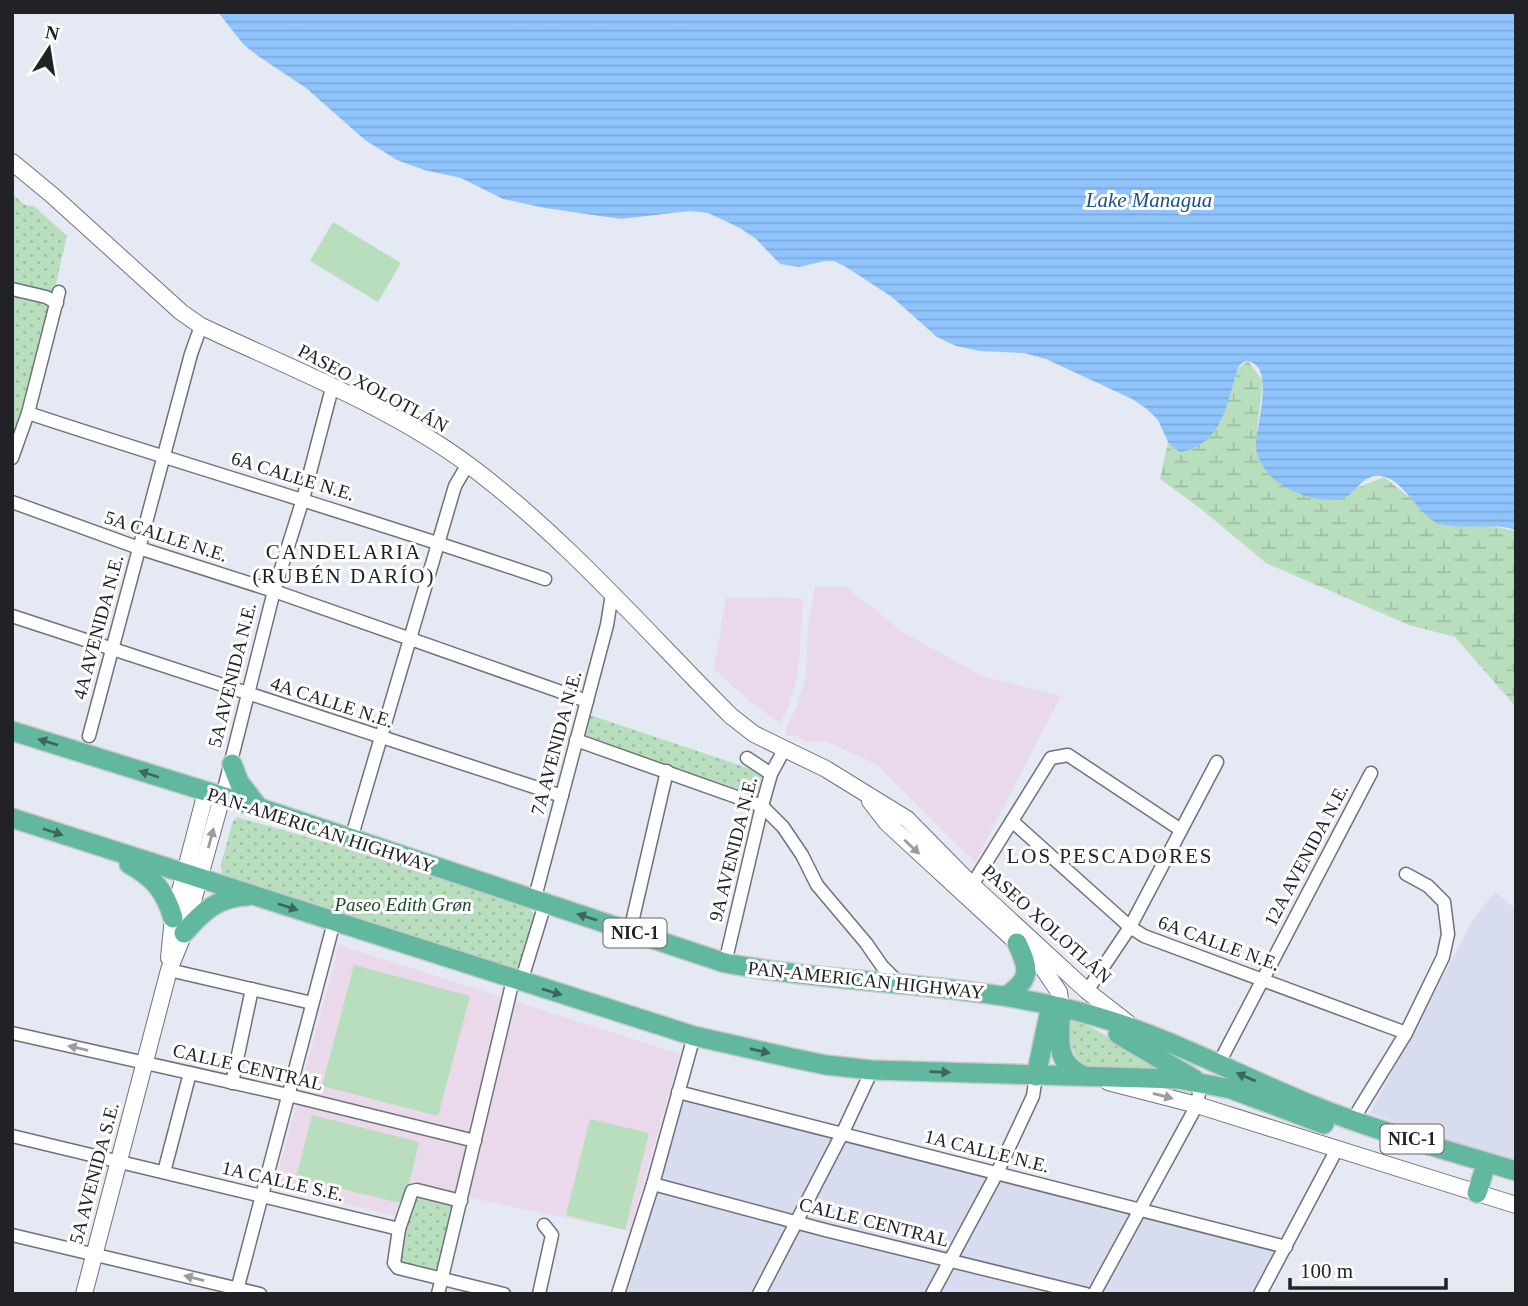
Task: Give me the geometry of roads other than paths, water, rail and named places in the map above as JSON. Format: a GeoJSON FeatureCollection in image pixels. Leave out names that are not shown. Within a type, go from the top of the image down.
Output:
{"type":"FeatureCollection","features":[{"type":"Feature","properties":{"kind":"highway","name":"PAN-AMERICAN HIGHWAY"},"geometry":{"type":"LineString","coordinates":[[12,730],[260,808],[725,963],[843,980],[947,987],[1081,1012],[1136,1030],[1352,1121],[1516,1171]]}},
{"type":"Feature","properties":{"kind":"highway"},"geometry":{"type":"LineString","coordinates":[[232,764],[239,782],[260,808]]}},
{"type":"Feature","properties":{"kind":"highway","name":"NIC-1"},"geometry":{"type":"LineString","coordinates":[[12,818],[694,1036],[826,1065],[872,1070],[1082,1075],[1196,1081],[1231,1090],[1345,1132],[1516,1184]]}},
{"type":"Feature","properties":{"kind":"highway"},"geometry":{"type":"LineString","coordinates":[[94,845],[145,872],[155,881],[164,893],[178,926],[216,903],[232,897],[257,897]]}},
{"type":"Feature","properties":{"kind":"highway"},"geometry":{"type":"LineString","coordinates":[[1006,996],[1020,987],[1025,978],[1025,961],[1017,943]]}},
{"type":"Feature","properties":{"kind":"highway"},"geometry":{"type":"LineString","coordinates":[[1056,1006],[1064,1063],[1069,1069],[1082,1075]]}},
{"type":"Feature","properties":{"kind":"highway"},"geometry":{"type":"LineString","coordinates":[[1036,1076],[1056,1006]]}},
{"type":"Feature","properties":{"kind":"highway"},"geometry":{"type":"LineString","coordinates":[[1081,1012],[1184,1071],[1196,1081]]}},
{"type":"Feature","properties":{"kind":"highway"},"geometry":{"type":"LineString","coordinates":[[1477,1193],[1483,1174]]}},
{"type":"Feature","properties":{"kind":"street","name":"PASEO XOLOTLÁN"},"geometry":{"type":"LineString","coordinates":[[12,162],[52,194],[181,312],[201,326],[406,425],[468,464],[520,506],[612,594],[731,716],[754,734],[826,769],[907,819],[972,886],[1087,991],[1136,1030]]}},
{"type":"Feature","properties":{"kind":"street"},"geometry":{"type":"LineString","coordinates":[[12,289],[58,298],[29,413],[12,458]]}},
{"type":"Feature","properties":{"kind":"street","name":"4A AVENIDA N.E."},"geometry":{"type":"LineString","coordinates":[[89,736],[191,354],[201,326]]}},
{"type":"Feature","properties":{"kind":"street","name":"5A AVENIDA N.E."},"geometry":{"type":"LineString","coordinates":[[145,1063],[178,926],[214,795],[232,764],[274,591],[303,499],[332,388]]}},
{"type":"Feature","properties":{"kind":"street","name":"6A CALLE N.E."},"geometry":{"type":"LineString","coordinates":[[29,413],[163,458],[437,542],[545,579]]}},
{"type":"Feature","properties":{"kind":"street"},"geometry":{"type":"LineString","coordinates":[[351,839],[437,542],[455,486],[468,464]]}},
{"type":"Feature","properties":{"kind":"street","name":"5A CALLE N.E."},"geometry":{"type":"LineString","coordinates":[[12,502],[587,701]]}},
{"type":"Feature","properties":{"kind":"street","name":"7A AVENIDA N.E."},"geometry":{"type":"LineString","coordinates":[[438,1294],[474,1141],[540,902],[562,796],[607,625],[612,594]]}},
{"type":"Feature","properties":{"kind":"street","name":"4A CALLE N.E."},"geometry":{"type":"LineString","coordinates":[[12,616],[562,796]]}},
{"type":"Feature","properties":{"kind":"street"},"geometry":{"type":"LineString","coordinates":[[576,740],[762,806],[783,827],[802,855],[817,885],[882,966],[899,983]]}},
{"type":"Feature","properties":{"kind":"street","name":"9A AVENIDA N.E."},"geometry":{"type":"LineString","coordinates":[[725,963],[762,806],[771,774],[785,748]]}},
{"type":"Feature","properties":{"kind":"street"},"geometry":{"type":"LineString","coordinates":[[972,886],[1051,758],[1068,755],[1181,830]]}},
{"type":"Feature","properties":{"kind":"street"},"geometry":{"type":"LineString","coordinates":[[747,758],[771,774]]}},
{"type":"Feature","properties":{"kind":"street"},"geometry":{"type":"LineString","coordinates":[[1087,991],[1130,927],[1217,762]]}},
{"type":"Feature","properties":{"kind":"street"},"geometry":{"type":"LineString","coordinates":[[630,931],[667,771]]}},
{"type":"Feature","properties":{"kind":"street","name":"12A AVENIDA N.E."},"geometry":{"type":"LineString","coordinates":[[1218,1065],[1371,773]]}},
{"type":"Feature","properties":{"kind":"street","name":"PASEO XOLOTLÁN"},"geometry":{"type":"LineString","coordinates":[[867,796],[887,824],[1017,943],[1051,978],[1059,992],[1056,1006]]}},
{"type":"Feature","properties":{"kind":"street","name":"6A CALLE N.E."},"geometry":{"type":"LineString","coordinates":[[1012,821],[1130,927],[1144,936],[1406,1033]]}},
{"type":"Feature","properties":{"kind":"street"},"geometry":{"type":"LineString","coordinates":[[1352,1121],[1406,1033],[1443,957],[1448,934],[1444,902],[1428,886],[1406,874]]}},
{"type":"Feature","properties":{"kind":"street"},"geometry":{"type":"LineString","coordinates":[[236,1291],[334,922]]}},
{"type":"Feature","properties":{"kind":"street"},"geometry":{"type":"LineString","coordinates":[[169,970],[312,1003]]}},
{"type":"Feature","properties":{"kind":"street"},"geometry":{"type":"LineString","coordinates":[[233,1083],[252,989]]}},
{"type":"Feature","properties":{"kind":"street","name":"CALLE CENTRAL"},"geometry":{"type":"LineString","coordinates":[[12,1033],[288,1095],[474,1141]]}},
{"type":"Feature","properties":{"kind":"street"},"geometry":{"type":"LineString","coordinates":[[618,1294],[653,1184],[694,1036]]}},
{"type":"Feature","properties":{"kind":"street","name":"5A AVENIDA S.E."},"geometry":{"type":"LineString","coordinates":[[83,1294],[145,1063]]}},
{"type":"Feature","properties":{"kind":"street"},"geometry":{"type":"LineString","coordinates":[[759,1294],[872,1070]]}},
{"type":"Feature","properties":{"kind":"street"},"geometry":{"type":"LineString","coordinates":[[164,1172],[190,1073]]}},
{"type":"Feature","properties":{"kind":"street"},"geometry":{"type":"LineString","coordinates":[[1082,1075],[1197,1105],[1516,1205]]}},
{"type":"Feature","properties":{"kind":"street"},"geometry":{"type":"LineString","coordinates":[[932,1294],[997,1173],[1033,1096],[1036,1076]]}},
{"type":"Feature","properties":{"kind":"street"},"geometry":{"type":"LineString","coordinates":[[1094,1294],[1197,1105],[1199,1093],[1196,1081]]}},
{"type":"Feature","properties":{"kind":"street","name":"1A CALLE N.E."},"geometry":{"type":"LineString","coordinates":[[678,1092],[1286,1247]]}},
{"type":"Feature","properties":{"kind":"street","name":"1A CALLE S.E."},"geometry":{"type":"LineString","coordinates":[[12,1136],[399,1229]]}},
{"type":"Feature","properties":{"kind":"street"},"geometry":{"type":"LineString","coordinates":[[1260,1294],[1337,1149]]}},
{"type":"Feature","properties":{"kind":"street","name":"CALLE CENTRAL"},"geometry":{"type":"LineString","coordinates":[[653,1184],[1086,1294]]}},
{"type":"Feature","properties":{"kind":"street"},"geometry":{"type":"LineString","coordinates":[[461,1201],[412,1191],[399,1229],[394,1263],[398,1268],[503,1294]]}},
{"type":"Feature","properties":{"kind":"street"},"geometry":{"type":"LineString","coordinates":[[539,1294],[552,1235],[544,1225]]}},
{"type":"Feature","properties":{"kind":"street"},"geometry":{"type":"LineString","coordinates":[[12,1235],[94,1253],[236,1291],[260,1294]]}},
{"type":"Feature","properties":{"kind":"water","name":"Lake Managua"},"geometry":{"type":"Polygon","coordinates":[[[218,12],[1516,12],[1516,530],[1495,526],[1461,527],[1441,524],[1425,514],[1399,485],[1383,476],[1370,477],[1349,495],[1329,500],[1317,499],[1283,485],[1267,472],[1257,454],[1256,439],[1263,388],[1258,367],[1251,362],[1243,362],[1238,368],[1226,408],[1215,431],[1195,448],[1181,452],[1168,442],[1158,420],[1132,399],[1046,359],[1024,353],[980,351],[956,346],[937,337],[892,297],[846,267],[834,261],[799,267],[780,264],[756,239],[708,213],[690,211],[621,219],[545,208],[503,199],[461,178],[424,170],[397,160],[365,140],[306,88],[243,44],[218,12]]]}},
{"type":"Feature","properties":{"kind":"district","name":"CANDELARIA (RUBÉN DARÍO)"},"geometry":{"type":"Point","coordinates":[344,564]}},
{"type":"Feature","properties":{"kind":"district","name":"LOS PESCADORES"},"geometry":{"type":"Point","coordinates":[1110,856]}},
{"type":"Feature","properties":{"kind":"park label","name":"Paseo Edith Grøn"},"geometry":{"type":"Point","coordinates":[403,904]}}]}
